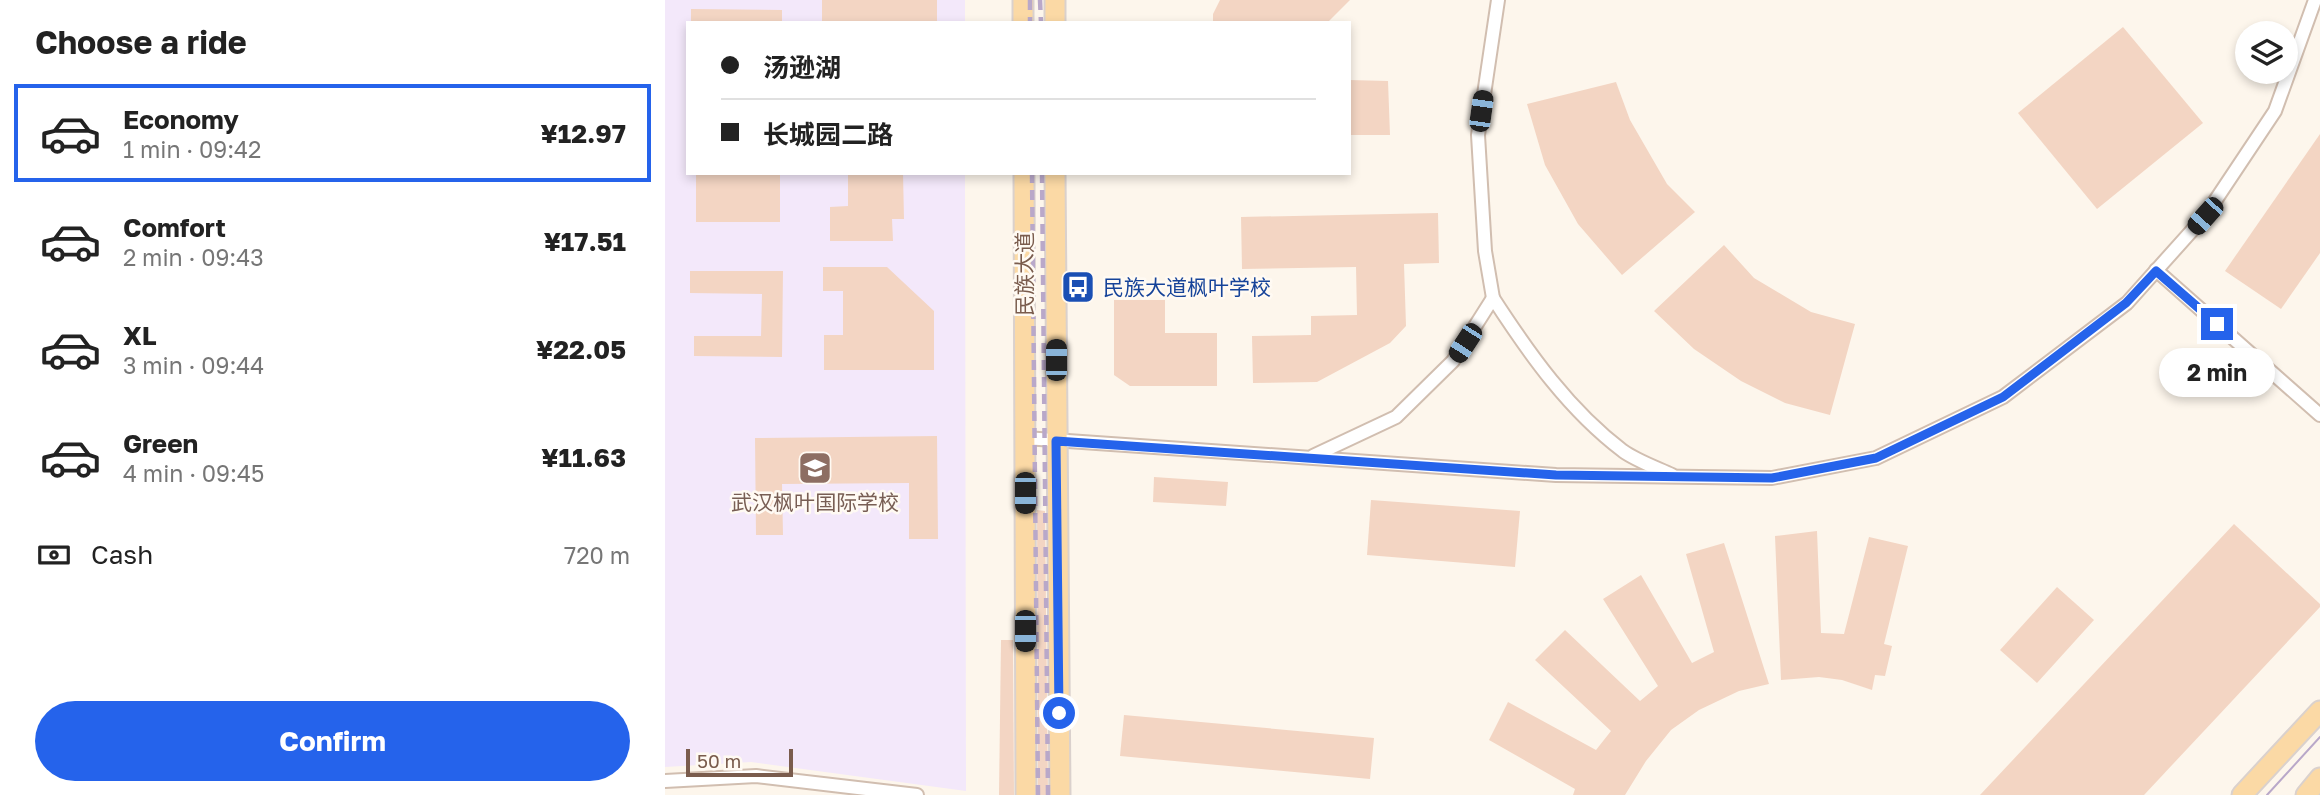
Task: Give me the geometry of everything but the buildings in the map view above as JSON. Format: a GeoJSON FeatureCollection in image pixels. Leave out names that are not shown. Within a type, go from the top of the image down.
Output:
{"type":"FeatureCollection","features":[{"type":"Feature","properties":{"kind":"main road"},"geometry":{"type":"LineString","coordinates":[[1023,0],[1023,21]]}},
{"type":"Feature","properties":{"kind":"main road"},"geometry":{"type":"LineString","coordinates":[[1055,0],[1055,21]]}},
{"type":"Feature","properties":{"kind":"main road","name":"民族大道"},"geometry":{"type":"LineString","coordinates":[[1024,175],[1026,795]]}},
{"type":"Feature","properties":{"kind":"main road","name":"民族大道"},"geometry":{"type":"LineString","coordinates":[[1055,175],[1060,795]]}},
{"type":"Feature","properties":{"kind":"main road"},"geometry":{"type":"LineString","coordinates":[[2242,795],[2320,711]]}},
{"type":"Feature","properties":{"kind":"main road"},"geometry":{"type":"LineString","coordinates":[[2306,795],[2320,779]]}},
{"type":"Feature","properties":{"kind":"street"},"geometry":{"type":"LineString","coordinates":[[1498,0],[1478,135],[1485,251],[1493,298],[1524,346],[1570,404],[1625,452],[1675,477]]}},
{"type":"Feature","properties":{"kind":"street"},"geometry":{"type":"LineString","coordinates":[[1025,439],[1556,475],[1772,478],[1876,458],[2003,397],[2126,303],[2205,216],[2275,111],[2315,0]]}},
{"type":"Feature","properties":{"kind":"street"},"geometry":{"type":"LineString","coordinates":[[2156,271],[2320,415]]}},
{"type":"Feature","properties":{"kind":"street"},"geometry":{"type":"LineString","coordinates":[[1309,458],[1396,417],[1453,361],[1493,298]]}},
{"type":"Feature","properties":{"kind":"street"},"geometry":{"type":"LineString","coordinates":[[665,781],[756,776],[917,795]]}},
{"type":"Feature","properties":{"kind":"shaded area","name":"武汉枫叶国际学校"},"geometry":{"type":"Polygon","coordinates":[[[665,0],[965,0],[965,21],[686,21],[686,175],[965,175],[966,791],[751,762],[665,767],[665,0]]]}},
{"type":"Feature","properties":{"kind":"tram line"},"geometry":{"type":"LineString","coordinates":[[2267,795],[2320,737]]}},
{"type":"Feature","properties":{"kind":"railway"},"geometry":{"type":"LineString","coordinates":[[1030,0],[1030,21]]}},
{"type":"Feature","properties":{"kind":"railway"},"geometry":{"type":"LineString","coordinates":[[1040,0],[1041,21]]}},
{"type":"Feature","properties":{"kind":"railway"},"geometry":{"type":"LineString","coordinates":[[1032,175],[1038,795]]}},
{"type":"Feature","properties":{"kind":"railway"},"geometry":{"type":"LineString","coordinates":[[1042,175],[1048,795]]}},
{"type":"Feature","properties":{"kind":"place","name":"民族大道枫叶学校"},"geometry":{"type":"Point","coordinates":[1078,287]}},
{"type":"Feature","properties":{"kind":"place","name":"武汉枫叶国际学校"},"geometry":{"type":"Point","coordinates":[815,468]}},
{"type":"Feature","properties":{"kind":"route"},"geometry":{"type":"LineString","coordinates":[[1059,713],[1056,441],[1556,475],[1772,478],[1876,458],[2003,397],[2126,303],[2156,271],[2217,324]]}}]}
